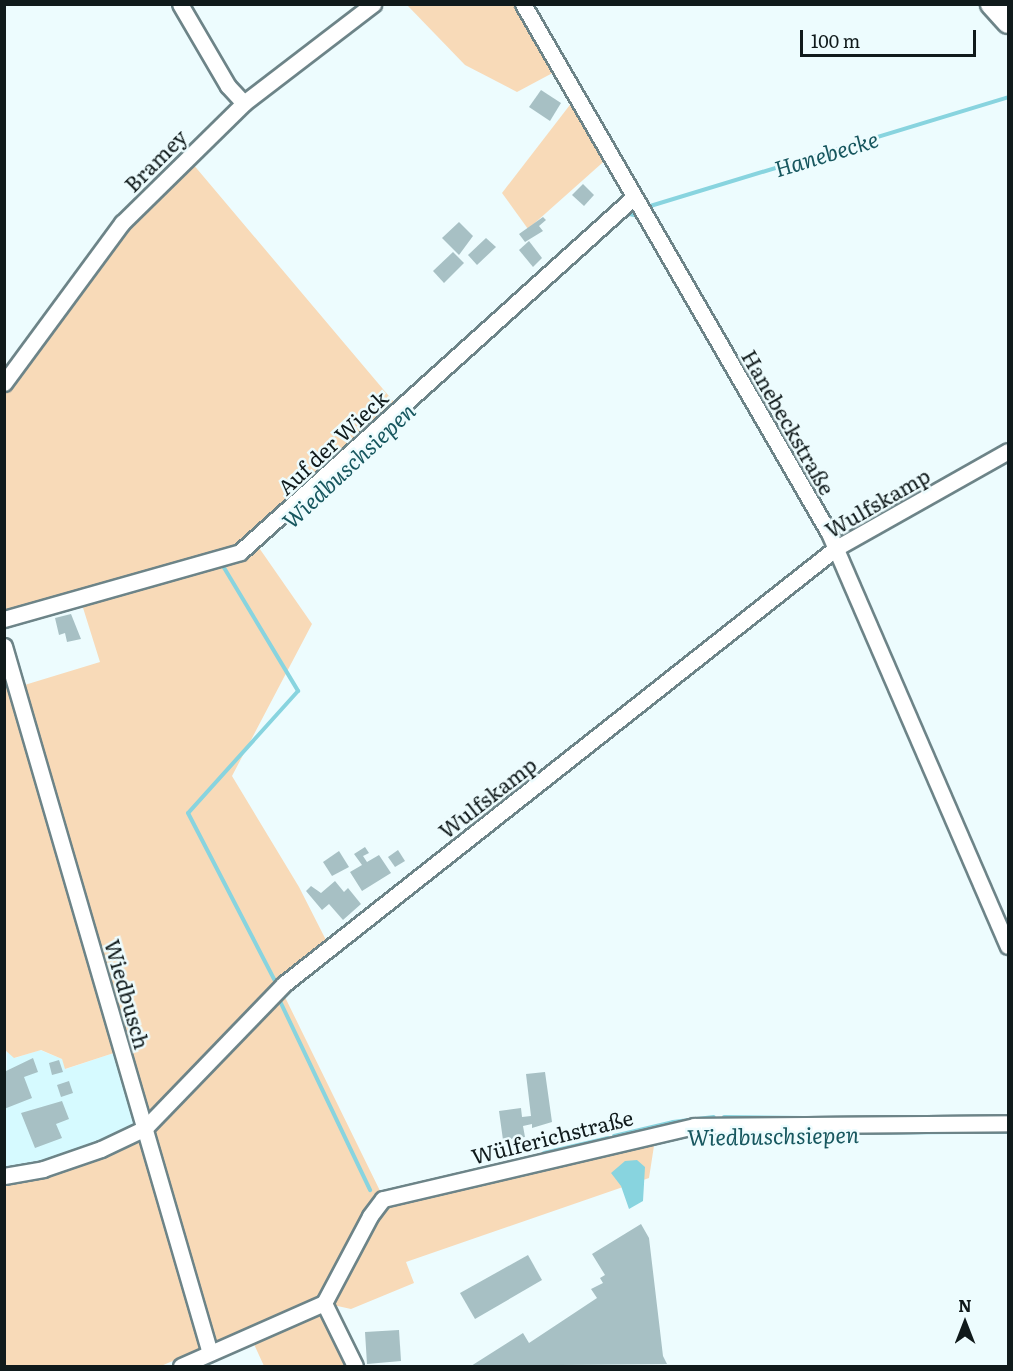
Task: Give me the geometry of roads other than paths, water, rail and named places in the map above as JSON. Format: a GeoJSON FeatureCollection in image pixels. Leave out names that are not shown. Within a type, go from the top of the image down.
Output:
{"type":"FeatureCollection","features":[{"type":"Feature","properties":{"kind":"highway"},"geometry":{"type":"LineString","coordinates":[[992,4],[1008,22]]}},
{"type":"Feature","properties":{"kind":"street"},"geometry":{"type":"LineString","coordinates":[[180,4],[228,86],[244,103]]}},
{"type":"Feature","properties":{"kind":"street","name":"Bramey"},"geometry":{"type":"LineString","coordinates":[[4,383],[122,224],[244,103],[374,4]]}},
{"type":"Feature","properties":{"kind":"street","name":"Hanebeckstraße"},"geometry":{"type":"LineString","coordinates":[[523,4],[836,548],[1008,946]]}},
{"type":"Feature","properties":{"kind":"street","name":"Auf der Wieck"},"geometry":{"type":"LineString","coordinates":[[4,619],[240,552],[634,197]]}},
{"type":"Feature","properties":{"kind":"street","name":"Wulfskamp"},"geometry":{"type":"LineString","coordinates":[[4,1176],[43,1169],[101,1149],[145,1128],[284,984],[836,548],[1008,451]]}},
{"type":"Feature","properties":{"kind":"street","name":"Wiedbusch"},"geometry":{"type":"LineString","coordinates":[[4,646],[210,1353]]}},
{"type":"Feature","properties":{"kind":"street","name":"Wülferichstraße"},"geometry":{"type":"LineString","coordinates":[[324,1303],[370,1216],[383,1199],[694,1126],[1008,1123]]}},
{"type":"Feature","properties":{"kind":"street"},"geometry":{"type":"LineString","coordinates":[[181,1366],[324,1303],[355,1366]]}},
{"type":"Feature","properties":{"kind":"water"},"geometry":{"type":"Polygon","coordinates":[[[637,1160],[645,1167],[643,1201],[629,1209],[621,1186],[611,1173],[625,1161],[637,1160]]]}},
{"type":"Feature","properties":{"kind":"waterway","name":"Hanebecke"},"geometry":{"type":"LineString","coordinates":[[647,207],[1008,97]]}},
{"type":"Feature","properties":{"kind":"waterway","name":"Wiedbuschsiepen"},"geometry":{"type":"LineString","coordinates":[[624,213],[638,216]]}},
{"type":"Feature","properties":{"kind":"waterway","name":"Wiedbuschsiepen"},"geometry":{"type":"LineString","coordinates":[[248,554],[350,463]]}},
{"type":"Feature","properties":{"kind":"waterway"},"geometry":{"type":"LineString","coordinates":[[165,581],[232,561]]}},
{"type":"Feature","properties":{"kind":"waterway","name":"Wiedbuschsiepen"},"geometry":{"type":"LineString","coordinates":[[223,566],[298,691],[188,813],[275,981]]}},
{"type":"Feature","properties":{"kind":"waterway","name":"Wiedbuschsiepen"},"geometry":{"type":"LineString","coordinates":[[278,997],[370,1190]]}},
{"type":"Feature","properties":{"kind":"waterway"},"geometry":{"type":"LineString","coordinates":[[614,1136],[673,1122],[714,1117]]}},
{"type":"Feature","properties":{"kind":"waterway"},"geometry":{"type":"LineString","coordinates":[[724,1117],[804,1118]]}},
{"type":"Feature","properties":{"kind":"waterway","name":"Wiedbuschsiepen"},"geometry":{"type":"LineString","coordinates":[[689,1134],[962,1132]]}},
{"type":"Feature","properties":{"kind":"waterway","name":"Wiedbuschsiepen"},"geometry":{"type":"LineString","coordinates":[[976,1132],[1008,1132]]}},
{"type":"Feature","properties":{"kind":"waterway"},"geometry":{"type":"LineString","coordinates":[[544,1153],[608,1138]]}}]}
